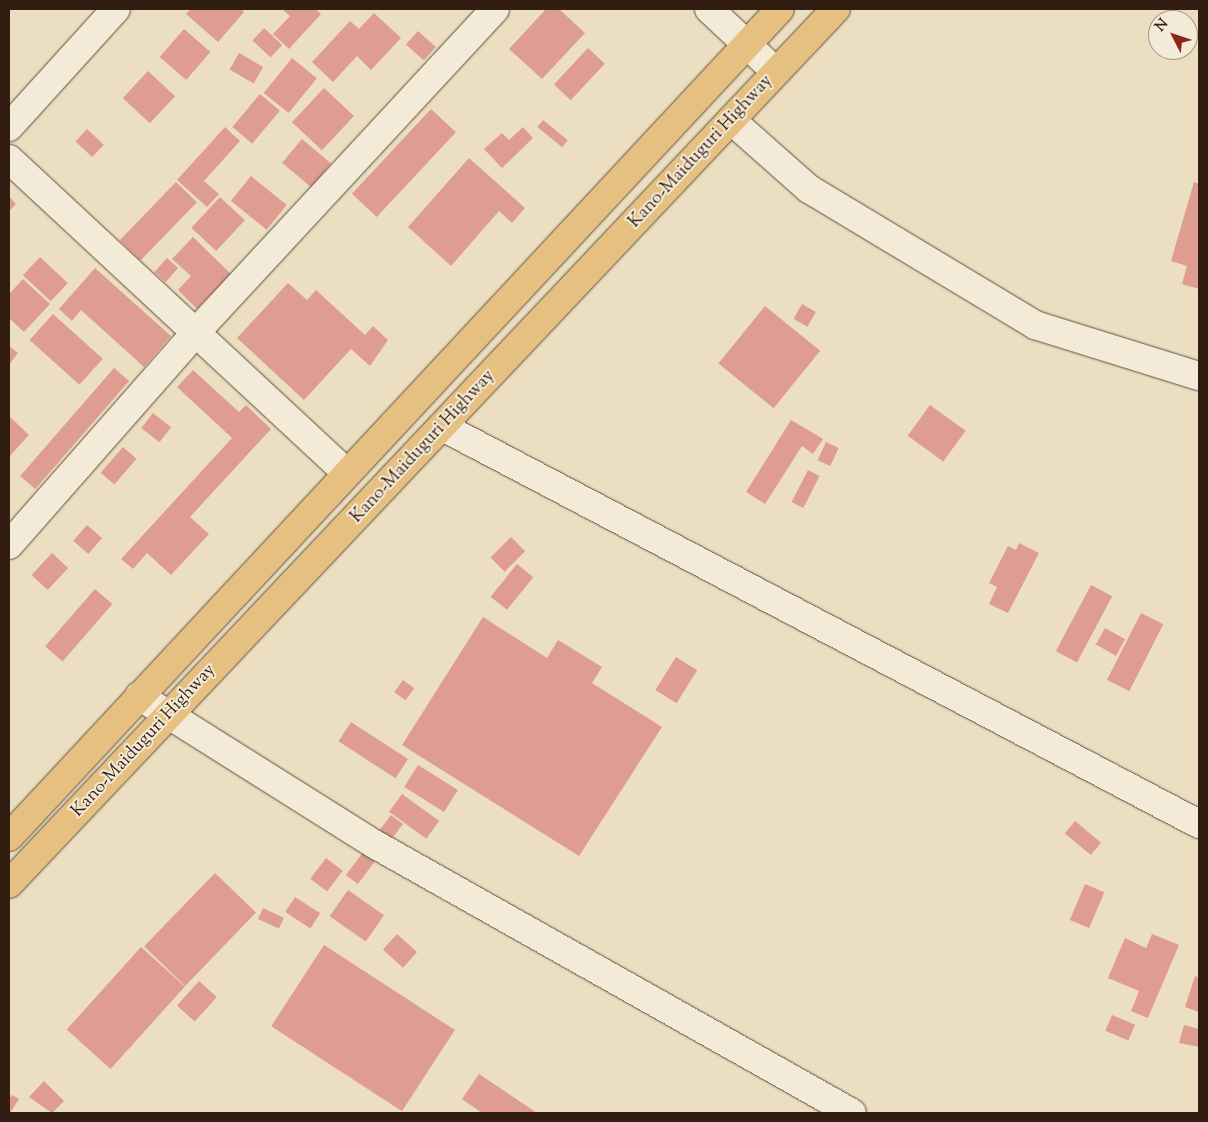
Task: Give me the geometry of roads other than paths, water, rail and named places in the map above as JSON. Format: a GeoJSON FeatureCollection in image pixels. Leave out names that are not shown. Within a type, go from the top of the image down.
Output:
{"type":"FeatureCollection","features":[{"type":"Feature","properties":{"kind":"highway","name":"Kano-Maiduguri Highway"},"geometry":{"type":"LineString","coordinates":[[9,837],[346,472],[780,9]]}},
{"type":"Feature","properties":{"kind":"highway","name":"Kano-Maiduguri Highway"},"geometry":{"type":"LineString","coordinates":[[9,884],[443,427],[836,9]]}},
{"type":"Feature","properties":{"kind":"street"},"geometry":{"type":"LineString","coordinates":[[9,127],[116,9]]}},
{"type":"Feature","properties":{"kind":"street"},"geometry":{"type":"LineString","coordinates":[[9,545],[198,330],[495,9]]}},
{"type":"Feature","properties":{"kind":"street"},"geometry":{"type":"LineString","coordinates":[[709,9],[776,72]]}},
{"type":"Feature","properties":{"kind":"street"},"geometry":{"type":"LineString","coordinates":[[731,120],[809,189],[1035,324],[1199,376]]}},
{"type":"Feature","properties":{"kind":"street"},"geometry":{"type":"LineString","coordinates":[[9,159],[198,330],[346,472]]}},
{"type":"Feature","properties":{"kind":"street"},"geometry":{"type":"LineString","coordinates":[[443,427],[1199,824]]}},
{"type":"Feature","properties":{"kind":"street"},"geometry":{"type":"LineString","coordinates":[[139,696],[167,716],[376,845],[852,1113]]}}]}
